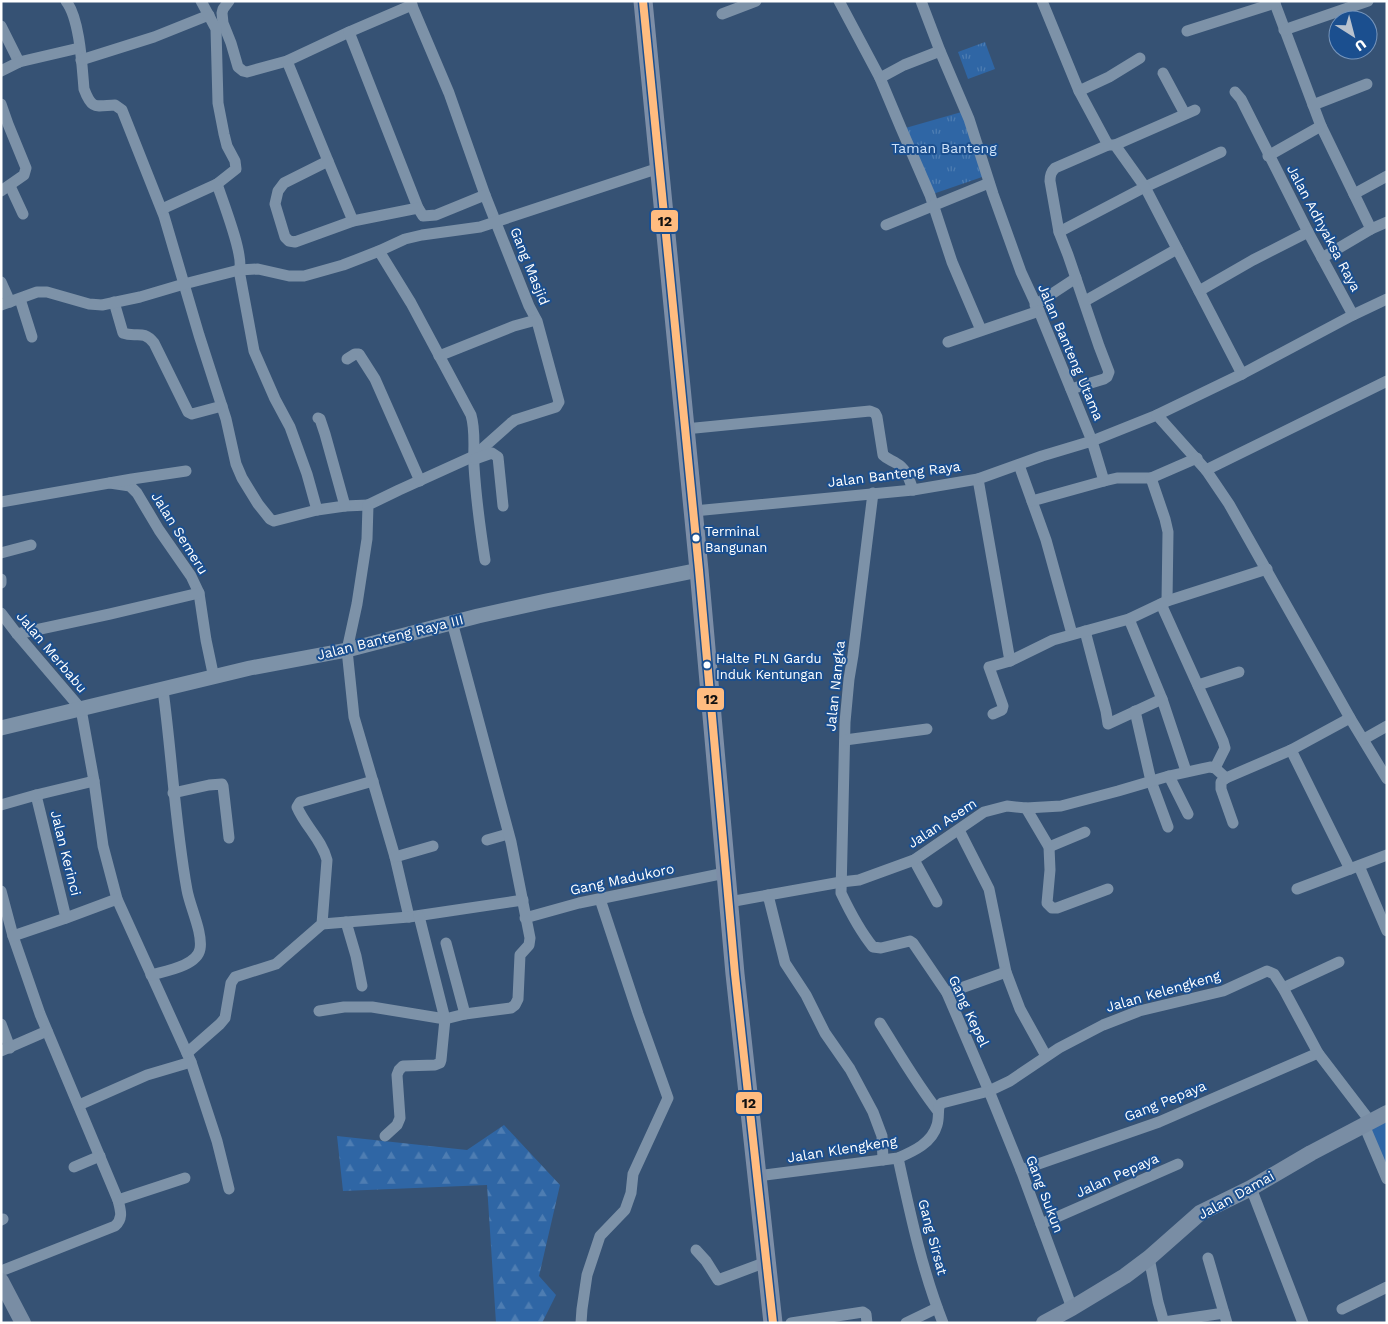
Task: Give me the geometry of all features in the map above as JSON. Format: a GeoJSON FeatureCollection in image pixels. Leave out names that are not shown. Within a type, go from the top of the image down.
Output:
{"type":"FeatureCollection","features":[{"type":"Feature","properties":{"kind":"main road"},"geometry":{"type":"LineString","coordinates":[[643,1],[700,570],[734,974],[773,1323]]}},
{"type":"Feature","properties":{"kind":"main road","name":"Jalan Damai"},"geometry":{"type":"LineString","coordinates":[[1044,1323],[1125,1276],[1200,1214],[1387,1113]]}},
{"type":"Feature","properties":{"kind":"main road"},"geometry":{"type":"LineString","coordinates":[[1,1281],[23,1323]]}},
{"type":"Feature","properties":{"kind":"street"},"geometry":{"type":"LineString","coordinates":[[66,1],[70,6],[76,26],[84,88],[90,102],[97,107],[115,105],[122,110],[162,209],[226,419],[236,464],[258,504],[270,519],[276,521],[317,510],[368,505],[399,490],[489,453],[498,456],[503,506]]}},
{"type":"Feature","properties":{"kind":"street"},"geometry":{"type":"LineString","coordinates":[[162,209],[217,184],[236,169],[232,154],[227,146],[217,96],[216,29],[201,1]]}},
{"type":"Feature","properties":{"kind":"street"},"geometry":{"type":"LineString","coordinates":[[229,1],[223,9],[222,17],[238,67],[246,72],[288,61],[411,3]]}},
{"type":"Feature","properties":{"kind":"street"},"geometry":{"type":"LineString","coordinates":[[722,14],[756,1]]}},
{"type":"Feature","properties":{"kind":"street"},"geometry":{"type":"LineString","coordinates":[[840,1],[880,78],[933,206],[952,262],[981,330]]}},
{"type":"Feature","properties":{"kind":"street","name":"Jalan Banteng Utama"},"geometry":{"type":"LineString","coordinates":[[922,1],[969,119],[1020,272],[1037,308],[1092,441],[1158,415],[1387,299]]}},
{"type":"Feature","properties":{"kind":"street"},"geometry":{"type":"LineString","coordinates":[[1042,1],[1078,91],[1111,145],[1145,187],[1242,374]]}},
{"type":"Feature","properties":{"kind":"street"},"geometry":{"type":"LineString","coordinates":[[1284,30],[1368,1]]}},
{"type":"Feature","properties":{"kind":"street"},"geometry":{"type":"LineString","coordinates":[[1187,31],[1274,2],[1321,126],[1371,228]]}},
{"type":"Feature","properties":{"kind":"street","name":"Gang Masjid"},"geometry":{"type":"LineString","coordinates":[[411,3],[449,93],[485,195],[536,320],[559,402],[556,407],[510,423],[474,458]]}},
{"type":"Feature","properties":{"kind":"street"},"geometry":{"type":"LineString","coordinates":[[81,60],[160,34],[208,15]]}},
{"type":"Feature","properties":{"kind":"street"},"geometry":{"type":"LineString","coordinates":[[1,26],[19,62]]}},
{"type":"Feature","properties":{"kind":"street"},"geometry":{"type":"LineString","coordinates":[[349,32],[418,208],[423,216],[436,215],[485,195]]}},
{"type":"Feature","properties":{"kind":"street"},"geometry":{"type":"LineString","coordinates":[[1,71],[19,62],[79,48]]}},
{"type":"Feature","properties":{"kind":"street"},"geometry":{"type":"LineString","coordinates":[[880,78],[904,65],[940,50]]}},
{"type":"Feature","properties":{"kind":"street"},"geometry":{"type":"LineString","coordinates":[[1078,91],[1109,78],[1140,58]]}},
{"type":"Feature","properties":{"kind":"street"},"geometry":{"type":"LineString","coordinates":[[288,61],[353,221]]}},
{"type":"Feature","properties":{"kind":"street"},"geometry":{"type":"LineString","coordinates":[[1071,388],[1104,379],[1109,372],[1059,232],[1050,175],[1055,168],[1190,112],[1163,73]]}},
{"type":"Feature","properties":{"kind":"street"},"geometry":{"type":"LineString","coordinates":[[1313,105],[1367,84]]}},
{"type":"Feature","properties":{"kind":"street","name":"Jalan Adhyaksa Raya"},"geometry":{"type":"LineString","coordinates":[[1236,92],[1353,315]]}},
{"type":"Feature","properties":{"kind":"street"},"geometry":{"type":"LineString","coordinates":[[1,104],[26,168],[24,175],[6,188],[23,214]]}},
{"type":"Feature","properties":{"kind":"street"},"geometry":{"type":"LineString","coordinates":[[1268,156],[1321,126]]}},
{"type":"Feature","properties":{"kind":"street"},"geometry":{"type":"LineString","coordinates":[[1059,232],[1145,187],[1221,152]]}},
{"type":"Feature","properties":{"kind":"street"},"geometry":{"type":"LineString","coordinates":[[328,161],[284,184],[278,191],[275,204],[285,238],[289,241],[295,242],[353,221],[418,208]]}},
{"type":"Feature","properties":{"kind":"street"},"geometry":{"type":"LineString","coordinates":[[11,302],[37,292],[47,292],[90,304],[102,305],[140,297],[239,270],[258,269],[289,276],[304,276],[379,252],[405,239],[480,227],[659,168]]}},
{"type":"Feature","properties":{"kind":"street"},"geometry":{"type":"LineString","coordinates":[[1354,194],[1387,176]]}},
{"type":"Feature","properties":{"kind":"street"},"geometry":{"type":"LineString","coordinates":[[886,225],[989,183]]}},
{"type":"Feature","properties":{"kind":"street"},"geometry":{"type":"LineString","coordinates":[[217,184],[238,248],[241,266],[239,270],[254,351],[275,399],[290,427],[307,474],[317,510]]}},
{"type":"Feature","properties":{"kind":"street"},"geometry":{"type":"LineString","coordinates":[[1322,258],[1371,228],[1387,222]]}},
{"type":"Feature","properties":{"kind":"street"},"geometry":{"type":"LineString","coordinates":[[1199,291],[1253,260],[1308,232]]}},
{"type":"Feature","properties":{"kind":"street"},"geometry":{"type":"LineString","coordinates":[[1085,301],[1177,249]]}},
{"type":"Feature","properties":{"kind":"street"},"geometry":{"type":"LineString","coordinates":[[379,252],[411,303],[471,415],[474,424],[477,505],[485,560]]}},
{"type":"Feature","properties":{"kind":"street"},"geometry":{"type":"LineString","coordinates":[[948,342],[1037,308],[1076,278]]}},
{"type":"Feature","properties":{"kind":"street"},"geometry":{"type":"LineString","coordinates":[[1,282],[32,337]]}},
{"type":"Feature","properties":{"kind":"street"},"geometry":{"type":"LineString","coordinates":[[114,302],[123,332],[126,334],[144,335],[154,343],[188,412],[192,414],[222,406]]}},
{"type":"Feature","properties":{"kind":"street"},"geometry":{"type":"LineString","coordinates":[[438,356],[514,326],[536,320]]}},
{"type":"Feature","properties":{"kind":"street"},"geometry":{"type":"LineString","coordinates":[[346,358],[359,354],[375,379],[420,481]]}},
{"type":"Feature","properties":{"kind":"street"},"geometry":{"type":"LineString","coordinates":[[1206,470],[1387,381]]}},
{"type":"Feature","properties":{"kind":"street"},"geometry":{"type":"LineString","coordinates":[[685,429],[870,411],[875,413],[877,417],[883,455],[907,471],[913,490]]}},
{"type":"Feature","properties":{"kind":"street"},"geometry":{"type":"LineString","coordinates":[[1158,415],[1197,458],[1229,504],[1350,718],[1387,779]]}},
{"type":"Feature","properties":{"kind":"street"},"geometry":{"type":"LineString","coordinates":[[318,418],[325,434],[345,506]]}},
{"type":"Feature","properties":{"kind":"street"},"geometry":{"type":"LineString","coordinates":[[1092,441],[1104,481]]}},
{"type":"Feature","properties":{"kind":"street","name":"Jalan Banteng Raya"},"geometry":{"type":"LineString","coordinates":[[694,511],[913,490],[978,479],[1092,441]]}},
{"type":"Feature","properties":{"kind":"street"},"geometry":{"type":"LineString","coordinates":[[1032,501],[1117,478],[1151,478],[1197,458]]}},
{"type":"Feature","properties":{"kind":"street"},"geometry":{"type":"LineString","coordinates":[[1019,465],[1046,540],[1072,634]]}},
{"type":"Feature","properties":{"kind":"street","name":"Jalan Semeru"},"geometry":{"type":"LineString","coordinates":[[1,502],[186,471]]}},
{"type":"Feature","properties":{"kind":"street"},"geometry":{"type":"LineString","coordinates":[[1151,478],[1168,532],[1164,603],[1223,741],[1225,748],[1216,768],[1226,778]]}},
{"type":"Feature","properties":{"kind":"street"},"geometry":{"type":"LineString","coordinates":[[978,479],[1010,661]]}},
{"type":"Feature","properties":{"kind":"street","name":"Jalan Semeru"},"geometry":{"type":"LineString","coordinates":[[110,483],[130,486],[137,493],[159,530],[191,576],[198,593],[206,640],[219,677]]}},
{"type":"Feature","properties":{"kind":"street","name":"Jalan Nangka"},"geometry":{"type":"LineString","coordinates":[[841,882],[845,722],[873,493]]}},
{"type":"Feature","properties":{"kind":"street"},"geometry":{"type":"LineString","coordinates":[[368,505],[367,538],[359,594],[347,650],[354,717],[445,1019],[440,1063],[435,1065],[404,1066],[399,1070],[397,1075],[400,1118],[397,1125],[385,1136]]}},
{"type":"Feature","properties":{"kind":"street"},"geometry":{"type":"LineString","coordinates":[[1,554],[31,545]]}},
{"type":"Feature","properties":{"kind":"street"},"geometry":{"type":"LineString","coordinates":[[993,714],[1002,710],[1003,706],[989,667],[1010,661],[1053,640],[1129,619],[1164,603],[1267,569]]}},
{"type":"Feature","properties":{"kind":"street","name":"Jalan Banteng Raya III"},"geometry":{"type":"LineString","coordinates":[[1,728],[250,668],[347,650],[452,622],[700,570]]}},
{"type":"Feature","properties":{"kind":"street"},"geometry":{"type":"LineString","coordinates":[[17,634],[198,593]]}},
{"type":"Feature","properties":{"kind":"street","name":"Jalan Merbabu"},"geometry":{"type":"LineString","coordinates":[[1,613],[81,709]]}},
{"type":"Feature","properties":{"kind":"street"},"geometry":{"type":"LineString","coordinates":[[1129,619],[1162,699],[1186,772]]}},
{"type":"Feature","properties":{"kind":"street"},"geometry":{"type":"LineString","coordinates":[[319,1011],[372,1007],[445,1019],[465,1014],[511,1008],[518,999],[520,955],[529,945],[530,938],[508,834],[452,622]]}},
{"type":"Feature","properties":{"kind":"street"},"geometry":{"type":"LineString","coordinates":[[1086,631],[1108,724],[1162,699]]}},
{"type":"Feature","properties":{"kind":"street"},"geometry":{"type":"LineString","coordinates":[[1198,685],[1239,672]]}},
{"type":"Feature","properties":{"kind":"street"},"geometry":{"type":"LineString","coordinates":[[151,975],[188,963],[196,957],[200,950],[198,931],[187,893],[173,792],[171,748],[163,690]]}},
{"type":"Feature","properties":{"kind":"street"},"geometry":{"type":"LineString","coordinates":[[81,709],[103,846],[117,900],[189,1058],[217,1141],[229,1189]]}},
{"type":"Feature","properties":{"kind":"street"},"geometry":{"type":"LineString","coordinates":[[1135,711],[1151,781],[1168,827]]}},
{"type":"Feature","properties":{"kind":"street"},"geometry":{"type":"LineString","coordinates":[[1233,823],[1220,785],[1221,782],[1226,778],[1291,750],[1350,718]]}},
{"type":"Feature","properties":{"kind":"street"},"geometry":{"type":"LineString","coordinates":[[1364,739],[1387,726]]}},
{"type":"Feature","properties":{"kind":"street"},"geometry":{"type":"LineString","coordinates":[[845,740],[927,729]]}},
{"type":"Feature","properties":{"kind":"street"},"geometry":{"type":"LineString","coordinates":[[1291,750],[1387,931]]}},
{"type":"Feature","properties":{"kind":"street","name":"Jalan Asem"},"geometry":{"type":"LineString","coordinates":[[729,902],[859,880],[914,860],[984,812],[1017,807],[1061,806],[1169,776],[1210,767],[1216,768]]}},
{"type":"Feature","properties":{"kind":"street"},"geometry":{"type":"LineString","coordinates":[[1169,776],[1188,814]]}},
{"type":"Feature","properties":{"kind":"street"},"geometry":{"type":"LineString","coordinates":[[1,805],[94,781]]}},
{"type":"Feature","properties":{"kind":"street"},"geometry":{"type":"LineString","coordinates":[[322,924],[327,860],[325,852],[300,815],[297,807],[300,802],[305,800],[374,781]]}},
{"type":"Feature","properties":{"kind":"street"},"geometry":{"type":"LineString","coordinates":[[173,792],[222,784],[229,838]]}},
{"type":"Feature","properties":{"kind":"street","name":"Jalan Kerinci"},"geometry":{"type":"LineString","coordinates":[[36,795],[66,918]]}},
{"type":"Feature","properties":{"kind":"street"},"geometry":{"type":"LineString","coordinates":[[1017,807],[1048,847],[1050,870],[1047,903],[1052,908],[1057,908],[1108,889]]}},
{"type":"Feature","properties":{"kind":"street"},"geometry":{"type":"LineString","coordinates":[[959,830],[989,889],[1006,972],[1020,1009],[1046,1056]]}},
{"type":"Feature","properties":{"kind":"street"},"geometry":{"type":"LineString","coordinates":[[1048,847],[1085,832]]}},
{"type":"Feature","properties":{"kind":"street"},"geometry":{"type":"LineString","coordinates":[[487,840],[508,834]]}},
{"type":"Feature","properties":{"kind":"street"},"geometry":{"type":"LineString","coordinates":[[395,857],[433,846]]}},
{"type":"Feature","properties":{"kind":"street"},"geometry":{"type":"LineString","coordinates":[[1297,889],[1387,856]]}},
{"type":"Feature","properties":{"kind":"street"},"geometry":{"type":"LineString","coordinates":[[914,860],[937,902]]}},
{"type":"Feature","properties":{"kind":"street","name":"Gang Madukoro"},"geometry":{"type":"LineString","coordinates":[[526,918],[600,898],[726,872]]}},
{"type":"Feature","properties":{"kind":"street","name":"Gang Kepel"},"geometry":{"type":"LineString","coordinates":[[841,882],[841,893],[852,914],[874,947],[881,948],[910,941],[913,942],[947,993],[989,1091]]}},
{"type":"Feature","properties":{"kind":"street"},"geometry":{"type":"LineString","coordinates":[[1,891],[13,936],[40,1014],[118,1200],[121,1216],[115,1226],[1,1271]]}},
{"type":"Feature","properties":{"kind":"street"},"geometry":{"type":"LineString","coordinates":[[768,896],[785,963],[806,995],[825,1033],[850,1069],[873,1112],[882,1136],[883,1160]]}},
{"type":"Feature","properties":{"kind":"street"},"geometry":{"type":"LineString","coordinates":[[581,1323],[587,1275],[600,1236],[625,1210],[631,1193],[633,1174],[668,1098],[600,898]]}},
{"type":"Feature","properties":{"kind":"street"},"geometry":{"type":"LineString","coordinates":[[13,936],[117,900]]}},
{"type":"Feature","properties":{"kind":"street"},"geometry":{"type":"LineString","coordinates":[[79,1105],[189,1058],[223,1021],[228,1008],[233,979],[276,964],[322,924],[414,916],[523,900]]}},
{"type":"Feature","properties":{"kind":"street"},"geometry":{"type":"LineString","coordinates":[[346,922],[362,986]]}},
{"type":"Feature","properties":{"kind":"street"},"geometry":{"type":"LineString","coordinates":[[446,943],[465,1014]]}},
{"type":"Feature","properties":{"kind":"street"},"geometry":{"type":"LineString","coordinates":[[1283,988],[1339,962]]}},
{"type":"Feature","properties":{"kind":"street","name":"Jalan Kelengkeng"},"geometry":{"type":"LineString","coordinates":[[989,1091],[1010,1081],[1046,1056],[1103,1024],[1139,1011],[1223,991],[1267,971],[1274,974],[1318,1053],[1367,1123],[1386,1176]]}},
{"type":"Feature","properties":{"kind":"street"},"geometry":{"type":"LineString","coordinates":[[947,993],[1006,972]]}},
{"type":"Feature","properties":{"kind":"street"},"geometry":{"type":"LineString","coordinates":[[880,1023],[926,1096],[938,1111]]}},
{"type":"Feature","properties":{"kind":"street"},"geometry":{"type":"LineString","coordinates":[[1,1024],[6,1050],[47,1031]]}},
{"type":"Feature","properties":{"kind":"street","name":"Gang Pepaya"},"geometry":{"type":"LineString","coordinates":[[1021,1170],[1159,1122],[1318,1053]]}},
{"type":"Feature","properties":{"kind":"street"},"geometry":{"type":"LineString","coordinates":[[938,1111],[942,1103],[989,1091]]}},
{"type":"Feature","properties":{"kind":"street","name":"Gang Sukun"},"geometry":{"type":"LineString","coordinates":[[989,1091],[1021,1170],[1072,1308]]}},
{"type":"Feature","properties":{"kind":"street","name":"Jalan Klengkeng"},"geometry":{"type":"LineString","coordinates":[[757,1176],[898,1158],[917,1149],[929,1140],[938,1123],[938,1111]]}},
{"type":"Feature","properties":{"kind":"street"},"geometry":{"type":"LineString","coordinates":[[74,1166],[100,1156]]}},
{"type":"Feature","properties":{"kind":"street","name":"Gang Sirsat"},"geometry":{"type":"LineString","coordinates":[[898,1158],[918,1244],[943,1323]]}},
{"type":"Feature","properties":{"kind":"street","name":"Jalan Pepaya"},"geometry":{"type":"LineString","coordinates":[[1040,1224],[1178,1164]]}},
{"type":"Feature","properties":{"kind":"street"},"geometry":{"type":"LineString","coordinates":[[118,1200],[186,1178]]}},
{"type":"Feature","properties":{"kind":"street"},"geometry":{"type":"LineString","coordinates":[[1251,1188],[1303,1323]]}},
{"type":"Feature","properties":{"kind":"street"},"geometry":{"type":"LineString","coordinates":[[696,1250],[706,1261],[718,1280],[766,1262]]}},
{"type":"Feature","properties":{"kind":"street"},"geometry":{"type":"LineString","coordinates":[[1149,1258],[1164,1322],[1226,1318],[1208,1258]]}},
{"type":"Feature","properties":{"kind":"street"},"geometry":{"type":"LineString","coordinates":[[1342,1309],[1387,1287]]}},
{"type":"Feature","properties":{"kind":"street"},"geometry":{"type":"LineString","coordinates":[[906,1323],[937,1308]]}},
{"type":"Feature","properties":{"kind":"street"},"geometry":{"type":"LineString","coordinates":[[792,1323],[826,1320],[850,1313],[863,1312],[866,1314],[867,1323]]}},
{"type":"Feature","properties":{"kind":"green space"},"geometry":{"type":"Polygon","coordinates":[[[985,42],[995,69],[968,79],[958,52],[985,42]]]}},
{"type":"Feature","properties":{"kind":"green space","name":"Taman Banteng"},"geometry":{"type":"Polygon","coordinates":[[[965,111],[985,176],[930,195],[902,129],[965,111]]]}},
{"type":"Feature","properties":{"kind":"green space"},"geometry":{"type":"Polygon","coordinates":[[[1387,1115],[1387,1173],[1365,1125],[1387,1115]]]}},
{"type":"Feature","properties":{"kind":"green space"},"geometry":{"type":"Polygon","coordinates":[[[504,1125],[560,1185],[539,1276],[556,1295],[542,1323],[496,1323],[487,1185],[343,1191],[337,1136],[467,1150],[504,1125]]]}},
{"type":"Feature","properties":{"kind":"transit line","name":"12"},"geometry":{"type":"LineString","coordinates":[[643,1],[699,570],[735,974],[773,1323]]}},
{"type":"Feature","properties":{"kind":"place","name":"Terminal Bangunan"},"geometry":{"type":"Point","coordinates":[696,538]}},
{"type":"Feature","properties":{"kind":"place","name":"Halte PLN Gardu Induk Kentungan"},"geometry":{"type":"Point","coordinates":[707,665]}}]}
